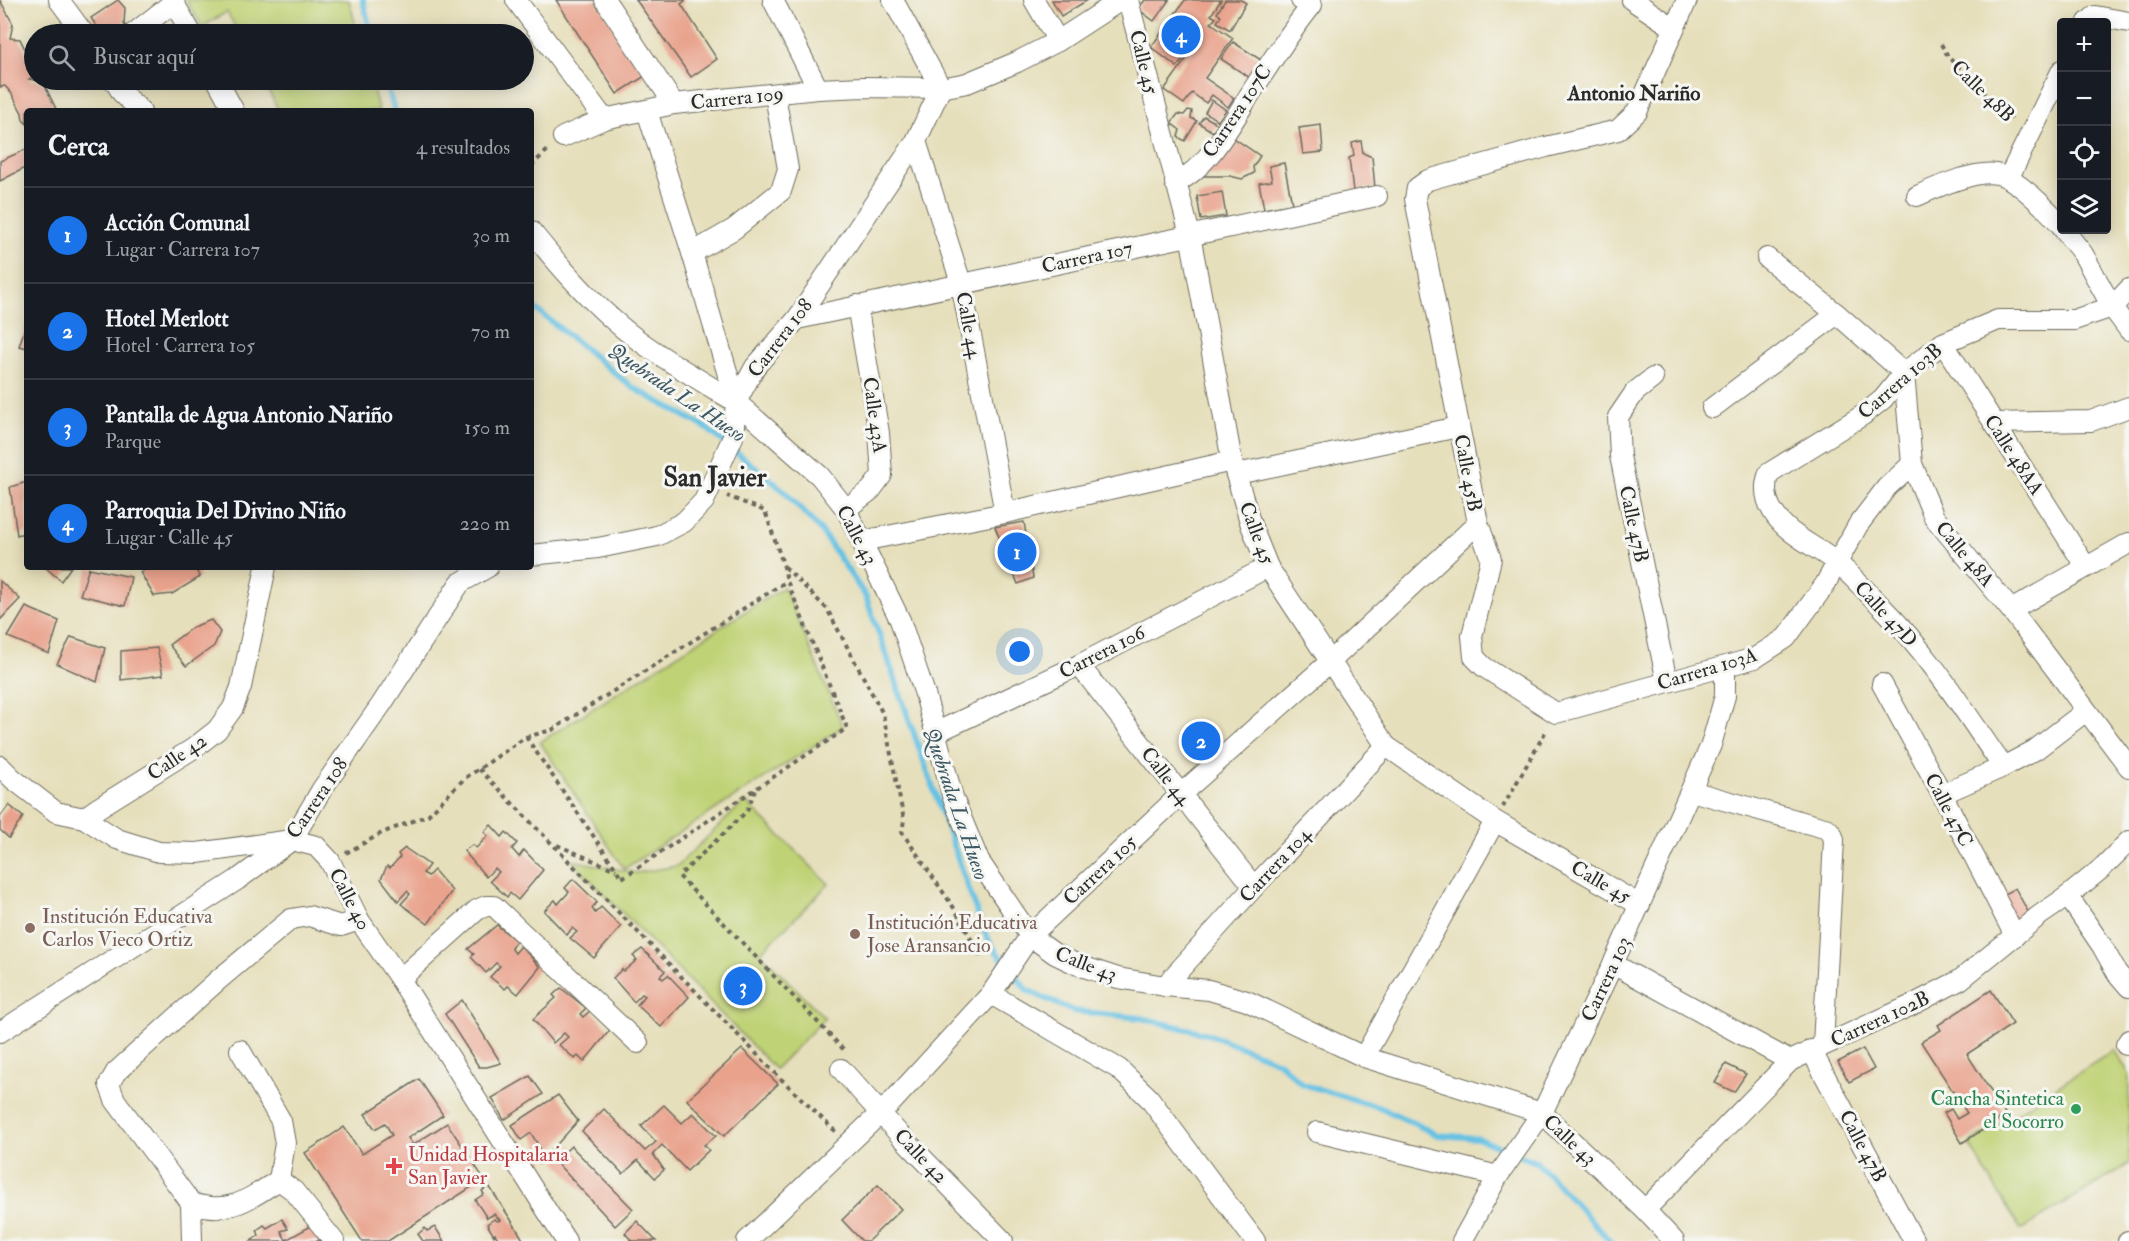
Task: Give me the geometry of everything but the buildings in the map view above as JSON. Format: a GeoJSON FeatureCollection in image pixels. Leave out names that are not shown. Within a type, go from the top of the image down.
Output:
{"type":"FeatureCollection","features":[{"type":"Feature","properties":{"kind":"street"},"geometry":{"type":"LineString","coordinates":[[59,0],[77,24]]}},
{"type":"Feature","properties":{"kind":"street"},"geometry":{"type":"LineString","coordinates":[[516,0],[534,24]]}},
{"type":"Feature","properties":{"kind":"street"},"geometry":{"type":"LineString","coordinates":[[605,0],[674,104]]}},
{"type":"Feature","properties":{"kind":"street"},"geometry":{"type":"LineString","coordinates":[[773,0],[818,89]]}},
{"type":"Feature","properties":{"kind":"street"},"geometry":{"type":"LineString","coordinates":[[893,0],[941,88],[967,83],[1017,62],[1058,41],[1121,0]]}},
{"type":"Feature","properties":{"kind":"street"},"geometry":{"type":"LineString","coordinates":[[1034,0],[1058,41]]}},
{"type":"Feature","properties":{"kind":"street","name":"Calle 45"},"geometry":{"type":"LineString","coordinates":[[1128,0],[1190,235],[1234,467],[1251,525],[1268,567],[1386,746],[1496,821],[1641,905]]}},
{"type":"Feature","properties":{"kind":"street"},"geometry":{"type":"LineString","coordinates":[[1632,0],[1674,28],[1687,0]]}},
{"type":"Feature","properties":{"kind":"street"},"geometry":{"type":"LineString","coordinates":[[145,24],[173,1],[186,24]]}},
{"type":"Feature","properties":{"kind":"street","name":"Carrera 107C"},"geometry":{"type":"LineString","coordinates":[[1175,183],[1188,177],[1197,169],[1217,143],[1309,2]]}},
{"type":"Feature","properties":{"kind":"street"},"geometry":{"type":"LineString","coordinates":[[2111,21],[2129,22]]}},
{"type":"Feature","properties":{"kind":"street"},"geometry":{"type":"LineString","coordinates":[[534,24],[604,119]]}},
{"type":"Feature","properties":{"kind":"street","name":"Calle 45B"},"geometry":{"type":"LineString","coordinates":[[1556,713],[1484,667],[1474,657],[1472,636],[1491,559],[1478,523],[1414,200],[1417,189],[1428,180],[1546,147],[1618,130],[1637,112],[1674,28]]}},
{"type":"Feature","properties":{"kind":"street"},"geometry":{"type":"LineString","coordinates":[[2009,177],[2060,72]]}},
{"type":"Feature","properties":{"kind":"street","name":"Carrera 109"},"geometry":{"type":"LineString","coordinates":[[563,137],[604,119],[674,104],[818,89],[941,88]]}},
{"type":"Feature","properties":{"kind":"street","name":"Carrera 108"},"geometry":{"type":"LineString","coordinates":[[534,555],[598,548],[657,536],[684,522],[704,501],[733,437],[736,402],[755,368],[797,319],[916,141],[941,88]]}},
{"type":"Feature","properties":{"kind":"street"},"geometry":{"type":"LineString","coordinates":[[120,90],[138,108]]}},
{"type":"Feature","properties":{"kind":"street"},"geometry":{"type":"LineString","coordinates":[[222,90],[232,108]]}},
{"type":"Feature","properties":{"kind":"street"},"geometry":{"type":"LineString","coordinates":[[692,253],[734,229],[781,190],[788,169],[775,95]]}},
{"type":"Feature","properties":{"kind":"street"},"geometry":{"type":"LineString","coordinates":[[647,111],[736,402]]}},
{"type":"Feature","properties":{"kind":"street","name":"Calle 44"},"geometry":{"type":"LineString","coordinates":[[916,141],[960,283],[1005,513]]}},
{"type":"Feature","properties":{"kind":"street"},"geometry":{"type":"LineString","coordinates":[[1917,196],[1942,186],[1996,173],[2009,177],[2057,220]]}},
{"type":"Feature","properties":{"kind":"street","name":"Carrera 107"},"geometry":{"type":"LineString","coordinates":[[797,319],[1377,196]]}},
{"type":"Feature","properties":{"kind":"street","name":"Calle 43"},"geometry":{"type":"LineString","coordinates":[[534,234],[592,298],[633,336],[682,370],[736,402],[820,476],[846,509],[900,620],[925,694],[953,798],[979,861],[1030,936],[1055,954],[1078,965],[1118,978],[1209,990],[1247,1001],[1364,1056],[1542,1113],[1645,1210],[1674,1241]]}},
{"type":"Feature","properties":{"kind":"street"},"geometry":{"type":"LineString","coordinates":[[2068,234],[2083,254],[2112,306],[2129,330]]}},
{"type":"Feature","properties":{"kind":"street"},"geometry":{"type":"LineString","coordinates":[[1767,258],[1837,314],[1904,373]]}},
{"type":"Feature","properties":{"kind":"street"},"geometry":{"type":"LineString","coordinates":[[2112,306],[2129,289]]}},
{"type":"Feature","properties":{"kind":"street","name":"Calle 43A"},"geometry":{"type":"LineString","coordinates":[[846,509],[871,490],[882,475],[879,433],[857,305]]}},
{"type":"Feature","properties":{"kind":"street","name":"Carrera 103B"},"geometry":{"type":"LineString","coordinates":[[1770,473],[1863,415],[1883,399],[1904,373],[1943,343],[1998,320],[2074,320],[2112,306]]}},
{"type":"Feature","properties":{"kind":"street"},"geometry":{"type":"LineString","coordinates":[[1712,408],[1837,314]]}},
{"type":"Feature","properties":{"kind":"street","name":"Calle 48AA"},"geometry":{"type":"LineString","coordinates":[[1943,343],[2086,567]]}},
{"type":"Feature","properties":{"kind":"street","name":"Calle 48A"},"geometry":{"type":"LineString","coordinates":[[1904,373],[1912,464],[1934,517],[2011,610],[2129,767]]}},
{"type":"Feature","properties":{"kind":"street","name":"Calle 47B"},"geometry":{"type":"LineString","coordinates":[[1653,378],[1635,392],[1618,417],[1620,456],[1667,682]]}},
{"type":"Feature","properties":{"kind":"street"},"geometry":{"type":"LineString","coordinates":[[1994,423],[2091,421],[2129,407]]}},
{"type":"Feature","properties":{"kind":"street"},"geometry":{"type":"LineString","coordinates":[[862,541],[1234,467],[1458,427]]}},
{"type":"Feature","properties":{"kind":"street","name":"Carrera 103A"},"geometry":{"type":"LineString","coordinates":[[1556,713],[1755,658],[1786,638],[1824,586],[1858,525],[1887,487],[1912,464]]}},
{"type":"Feature","properties":{"kind":"street","name":"Calle 47D"},"geometry":{"type":"LineString","coordinates":[[1770,473],[1765,483],[1766,495],[1773,512],[1790,530],[1837,563],[1885,610],[1921,651],[1957,698],[2002,767]]}},
{"type":"Feature","properties":{"kind":"street","name":"Carrera 105"},"geometry":{"type":"LineString","coordinates":[[747,1241],[881,1113],[991,994],[1030,936],[1181,794],[1331,661],[1478,523]]}},
{"type":"Feature","properties":{"kind":"street"},"geometry":{"type":"LineString","coordinates":[[2011,610],[2129,543]]}},
{"type":"Feature","properties":{"kind":"street","name":"Carrera 106"},"geometry":{"type":"LineString","coordinates":[[935,733],[1078,665],[1268,567]]}},
{"type":"Feature","properties":{"kind":"street","name":"Calle 42"},"geometry":{"type":"LineString","coordinates":[[84,818],[194,748],[217,730],[233,708],[241,687],[265,570]]}},
{"type":"Feature","properties":{"kind":"street","name":"Carrera 108"},"geometry":{"type":"LineString","coordinates":[[0,1032],[237,880],[292,840],[322,789],[381,705],[460,583],[483,570]]}},
{"type":"Feature","properties":{"kind":"street","name":"Calle 44"},"geometry":{"type":"LineString","coordinates":[[1078,665],[1254,887]]}},
{"type":"Feature","properties":{"kind":"street","name":"Carrera 103"},"geometry":{"type":"LineString","coordinates":[[1464,1240],[1500,1173],[1542,1113],[1641,905],[1711,745],[1725,696],[1725,667]]}},
{"type":"Feature","properties":{"kind":"street","name":"Calle 47C"},"geometry":{"type":"LineString","coordinates":[[1882,684],[2015,936]]}},
{"type":"Feature","properties":{"kind":"street"},"geometry":{"type":"LineString","coordinates":[[1942,794],[2035,750],[2086,711]]}},
{"type":"Feature","properties":{"kind":"street","name":"Carrera 104"},"geometry":{"type":"LineString","coordinates":[[1165,986],[1386,746]]}},
{"type":"Feature","properties":{"kind":"street","name":"Calle 40"},"geometry":{"type":"LineString","coordinates":[[0,766],[12,779],[56,812],[84,818],[117,839],[159,852],[197,853],[292,840],[316,846],[330,861],[359,920],[400,979],[567,1241]]}},
{"type":"Feature","properties":{"kind":"street"},"geometry":{"type":"LineString","coordinates":[[1691,791],[1828,829],[1832,834],[1817,1048]]}},
{"type":"Feature","properties":{"kind":"street"},"geometry":{"type":"LineString","coordinates":[[1364,1056],[1496,821]]}},
{"type":"Feature","properties":{"kind":"street","name":"Carrera 102B"},"geometry":{"type":"LineString","coordinates":[[1645,1210],[1790,1061],[1953,984],[2040,915],[2068,896],[2129,841]]}},
{"type":"Feature","properties":{"kind":"street"},"geometry":{"type":"LineString","coordinates":[[2068,896],[2102,946],[2116,973],[2129,987]]}},
{"type":"Feature","properties":{"kind":"street"},"geometry":{"type":"LineString","coordinates":[[400,979],[477,910],[486,906],[494,906],[638,1044]]}},
{"type":"Feature","properties":{"kind":"street"},"geometry":{"type":"LineString","coordinates":[[240,1050],[281,1122],[285,1143],[279,1180],[248,1199],[225,1208],[208,1209],[191,1203],[115,1100],[109,1084],[116,1072],[217,981],[291,919],[309,916],[341,926],[359,920]]}},
{"type":"Feature","properties":{"kind":"street"},"geometry":{"type":"LineString","coordinates":[[1613,964],[1790,1061]]}},
{"type":"Feature","properties":{"kind":"street"},"geometry":{"type":"LineString","coordinates":[[991,994],[1119,1069],[1149,1098],[1255,1241]]}},
{"type":"Feature","properties":{"kind":"street","name":"Calle 47B"},"geometry":{"type":"LineString","coordinates":[[1817,1048],[1914,1241]]}},
{"type":"Feature","properties":{"kind":"street","name":"Calle 42"},"geometry":{"type":"LineString","coordinates":[[846,1063],[881,1113],[1003,1241]]}},
{"type":"Feature","properties":{"kind":"street"},"geometry":{"type":"LineString","coordinates":[[1317,1132],[1500,1173]]}},
{"type":"Feature","properties":{"kind":"street"},"geometry":{"type":"LineString","coordinates":[[279,1180],[294,1191],[334,1241]]}},
{"type":"Feature","properties":{"kind":"street"},"geometry":{"type":"LineString","coordinates":[[191,1203],[192,1241]]}},
{"type":"Feature","properties":{"kind":"path","name":"Calle 48B"},"geometry":{"type":"LineString","coordinates":[[1941,44],[1948,58],[2029,135]]}},
{"type":"Feature","properties":{"kind":"path"},"geometry":{"type":"LineString","coordinates":[[534,163],[563,137]]}},
{"type":"Feature","properties":{"kind":"path"},"geometry":{"type":"LineString","coordinates":[[526,737],[622,879],[847,728],[787,581],[765,511],[709,489]]}},
{"type":"Feature","properties":{"kind":"path"},"geometry":{"type":"LineString","coordinates":[[784,567],[827,609],[883,714],[904,820],[902,832],[956,911],[981,958]]}},
{"type":"Feature","properties":{"kind":"path"},"geometry":{"type":"LineString","coordinates":[[330,861],[382,833],[428,815],[465,778],[526,737],[552,730],[787,581]]}},
{"type":"Feature","properties":{"kind":"path"},"geometry":{"type":"LineString","coordinates":[[1496,821],[1556,713]]}},
{"type":"Feature","properties":{"kind":"path"},"geometry":{"type":"LineString","coordinates":[[479,769],[779,1077],[848,1144]]}},
{"type":"Feature","properties":{"kind":"path"},"geometry":{"type":"LineString","coordinates":[[755,789],[747,811],[679,876],[846,1063]]}},
{"type":"Feature","properties":{"kind":"path"},"geometry":{"type":"LineString","coordinates":[[553,843],[617,870]]}},
{"type":"Feature","properties":{"kind":"green space"},"geometry":{"type":"Polygon","coordinates":[[[186,0],[349,0],[355,24],[234,24],[227,12],[207,24],[200,24],[186,0]]]}},
{"type":"Feature","properties":{"kind":"green space"},"geometry":{"type":"Polygon","coordinates":[[[268,90],[373,90],[378,108],[277,108],[268,90]]]}},
{"type":"Feature","properties":{"kind":"green space"},"geometry":{"type":"Polygon","coordinates":[[[784,587],[843,727],[624,869],[540,742],[784,587]]]}},
{"type":"Feature","properties":{"kind":"green space"},"geometry":{"type":"Polygon","coordinates":[[[745,801],[829,884],[760,953],[825,1018],[775,1069],[571,860],[636,873],[677,866],[745,801]]]}},
{"type":"Feature","properties":{"kind":"green space","name":"Cancha Sintetica el Socorro"},"geometry":{"type":"Polygon","coordinates":[[[2114,1050],[2129,1074],[2129,1164],[2021,1230],[1969,1144],[2114,1050]]]}},
{"type":"Feature","properties":{"kind":"waterway","name":"Quebrada La Hueso"},"geometry":{"type":"LineString","coordinates":[[363,0],[369,24]]}},
{"type":"Feature","properties":{"kind":"waterway","name":"Quebrada La Hueso"},"geometry":{"type":"LineString","coordinates":[[388,90],[394,108]]}},
{"type":"Feature","properties":{"kind":"waterway","name":"Quebrada La Hueso"},"geometry":{"type":"LineString","coordinates":[[534,307],[632,387],[705,427],[783,490],[822,532],[866,597],[980,921],[991,945],[1027,990],[1073,1011],[1141,1018],[1208,1034],[1279,1062],[1302,1084],[1382,1108],[1438,1135],[1477,1138],[1538,1163],[1610,1241]]}},
{"type":"Feature","properties":{"kind":"place","name":"Parroquia Del Divino Niño"},"geometry":{"type":"Point","coordinates":[1181,35]}},
{"type":"Feature","properties":{"kind":"place","name":"Acción Comunal"},"geometry":{"type":"Point","coordinates":[1017,552]}},
{"type":"Feature","properties":{"kind":"place","name":"Hotel Merlott"},"geometry":{"type":"Point","coordinates":[1201,741]}},
{"type":"Feature","properties":{"kind":"place","name":"Institución Educativa Carlos Vieco Ortiz"},"geometry":{"type":"Point","coordinates":[30,928]}},
{"type":"Feature","properties":{"kind":"place","name":"Institución Educativa Jose Aransancio"},"geometry":{"type":"Point","coordinates":[855,934]}},
{"type":"Feature","properties":{"kind":"place","name":"Pantalla de Agua Antonio Nariño"},"geometry":{"type":"Point","coordinates":[743,986]}},
{"type":"Feature","properties":{"kind":"place","name":"Cancha Sintetica el Socorro"},"geometry":{"type":"Point","coordinates":[2076,1109]}},
{"type":"Feature","properties":{"kind":"place","name":"Unidad Hospitalaria San Javier"},"geometry":{"type":"Point","coordinates":[394,1166]}},
{"type":"Feature","properties":{"kind":"district","name":"Antonio Nariño"},"geometry":{"type":"Point","coordinates":[1634,93]}},
{"type":"Feature","properties":{"kind":"district","name":"San Javier"},"geometry":{"type":"Point","coordinates":[715,478]}}]}
